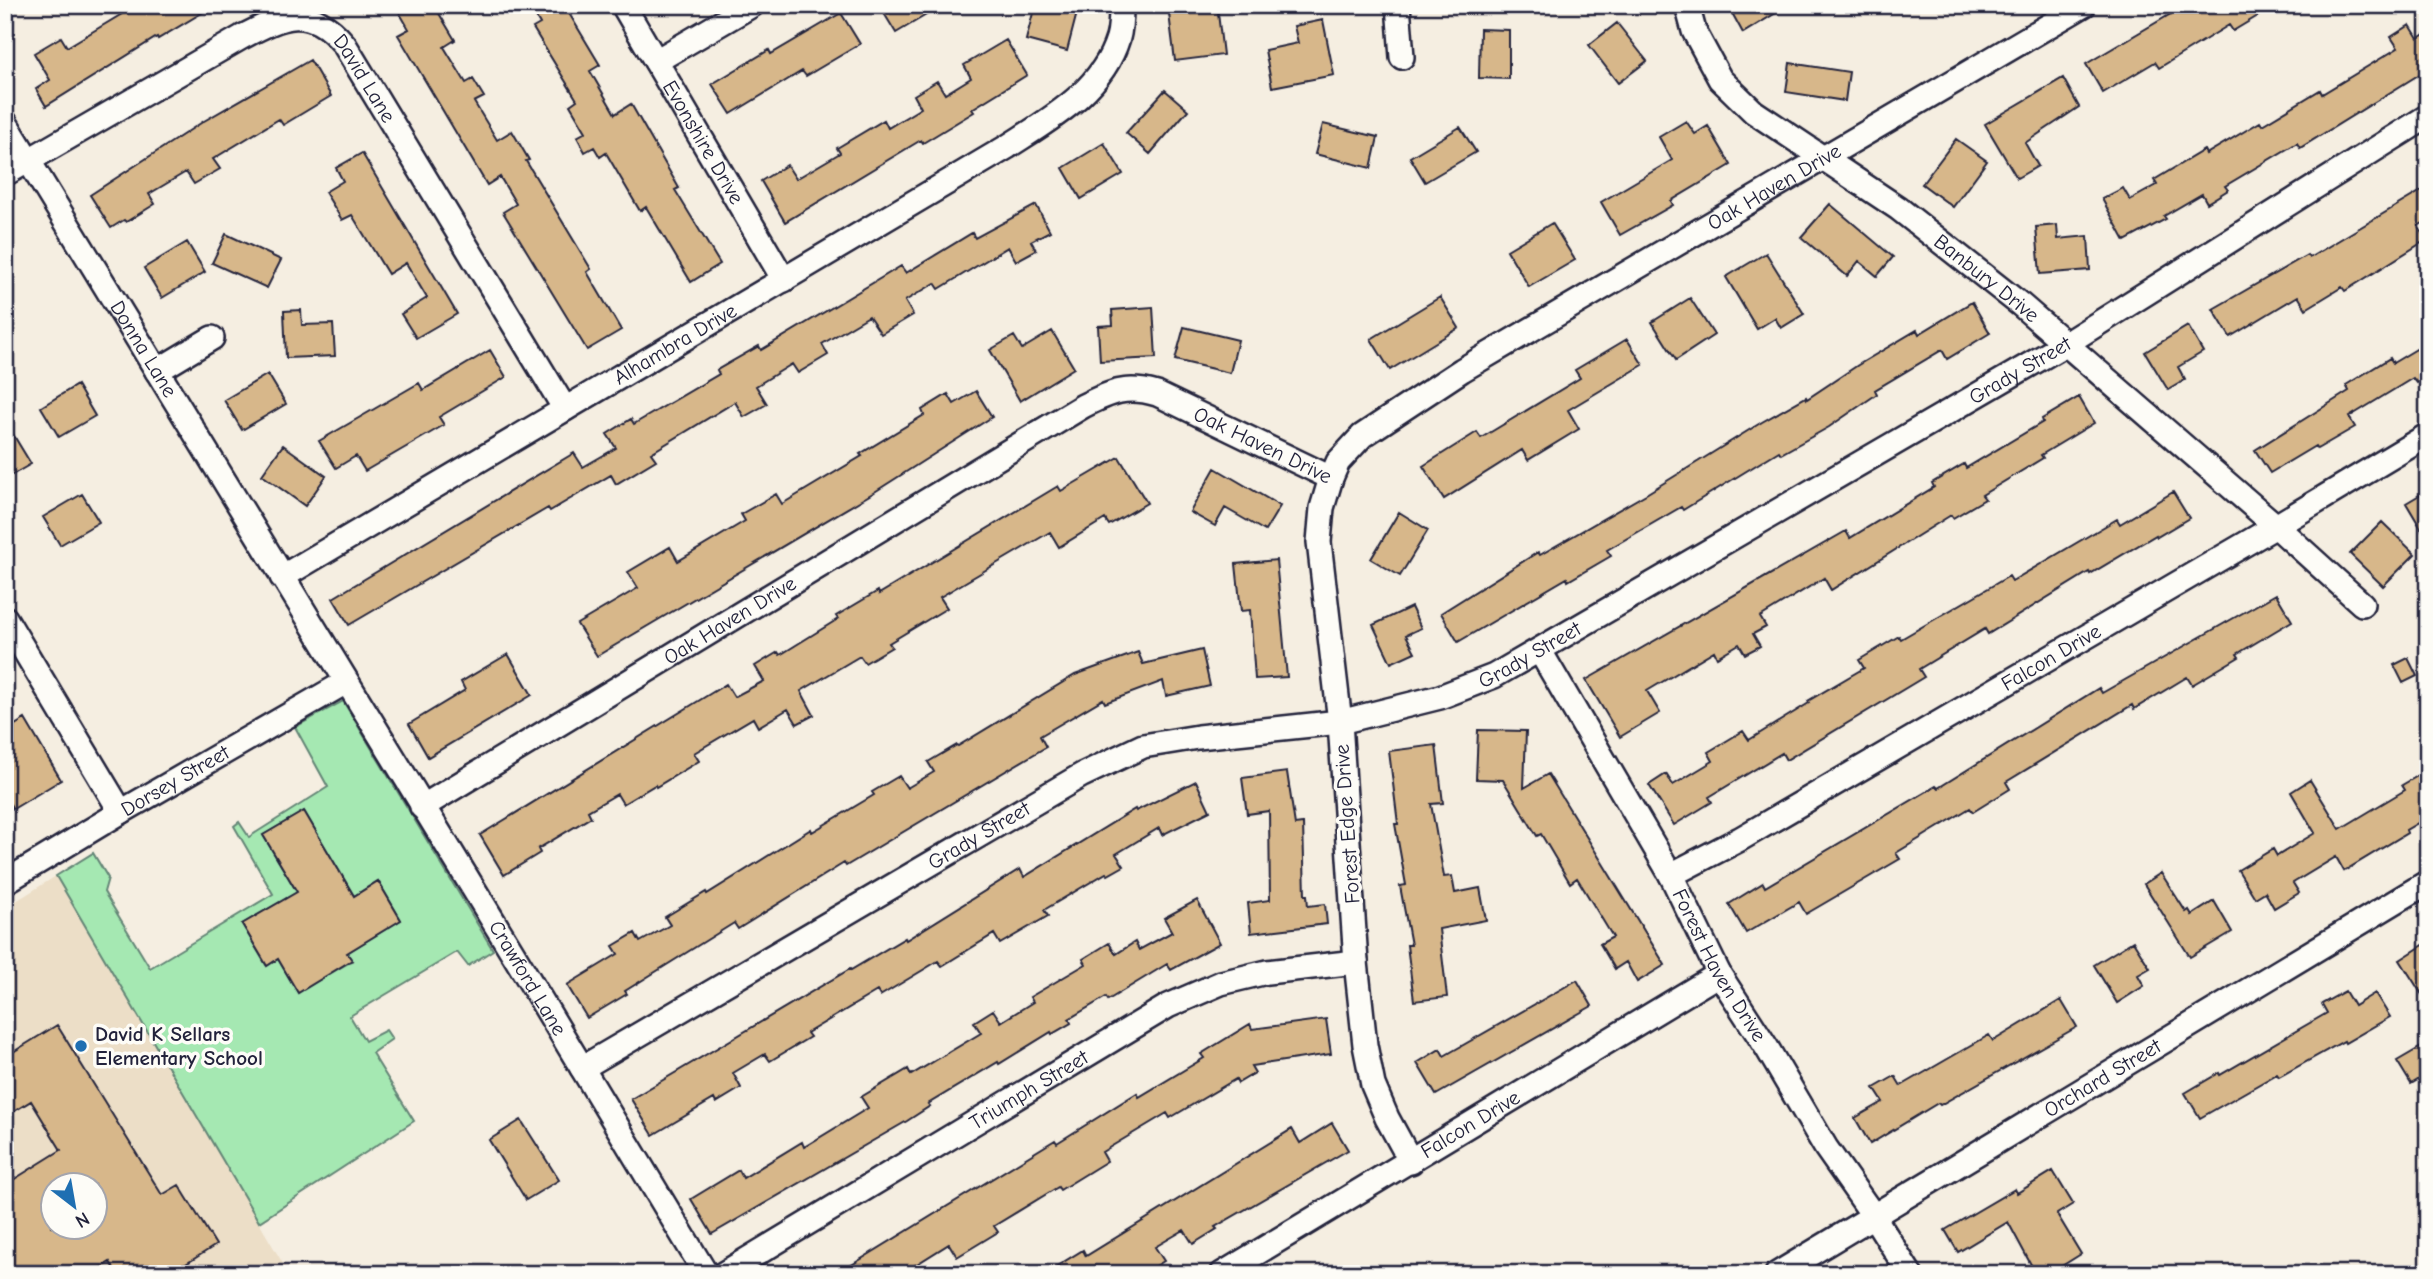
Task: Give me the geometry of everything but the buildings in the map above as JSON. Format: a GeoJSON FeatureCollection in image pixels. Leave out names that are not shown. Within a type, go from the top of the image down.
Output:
{"type":"FeatureCollection","features":[{"type":"Feature","properties":{"kind":"street","name":"Evonshire Drive"},"geometry":{"type":"LineString","coordinates":[[623,5],[784,280]]}},
{"type":"Feature","properties":{"kind":"street"},"geometry":{"type":"LineString","coordinates":[[656,61],[752,5]]}},
{"type":"Feature","properties":{"kind":"street","name":"Alhambra Drive"},"geometry":{"type":"LineString","coordinates":[[282,577],[1007,147],[1081,96],[1108,63],[1119,36],[1121,5]]}},
{"type":"Feature","properties":{"kind":"street"},"geometry":{"type":"LineString","coordinates":[[1398,5],[1402,57]]}},
{"type":"Feature","properties":{"kind":"street","name":"Banbury Drive"},"geometry":{"type":"LineString","coordinates":[[1687,5],[1694,31],[1720,79],[1754,112],[1898,208],[2067,343],[2362,604]]}},
{"type":"Feature","properties":{"kind":"street","name":"Oak Haven Drive"},"geometry":{"type":"LineString","coordinates":[[422,807],[1110,392],[1137,388],[1157,394],[1331,478],[1338,462],[1362,436],[1462,370],[2084,5]]}},
{"type":"Feature","properties":{"kind":"street","name":"David Lane"},"geometry":{"type":"LineString","coordinates":[[5,174],[268,23],[289,18],[309,18],[324,24],[344,44],[565,409]]}},
{"type":"Feature","properties":{"kind":"street","name":"Grady Street"},"geometry":{"type":"LineString","coordinates":[[582,1068],[1082,775],[1143,747],[1198,737],[1340,722],[1440,697],[1494,676],[2067,343],[2428,116]]}},
{"type":"Feature","properties":{"kind":"street","name":"Donna Lane"},"geometry":{"type":"LineString","coordinates":[[5,122],[282,577]]}},
{"type":"Feature","properties":{"kind":"street"},"geometry":{"type":"LineString","coordinates":[[157,371],[212,338]]}},
{"type":"Feature","properties":{"kind":"street","name":"Falcon Drive"},"geometry":{"type":"LineString","coordinates":[[1671,875],[1740,839],[2428,435]]}},
{"type":"Feature","properties":{"kind":"street","name":"Forest Edge Drive"},"geometry":{"type":"LineString","coordinates":[[1331,478],[1322,508],[1319,542],[1340,722],[1356,962],[1365,1045],[1373,1085],[1410,1162]]}},
{"type":"Feature","properties":{"kind":"street"},"geometry":{"type":"LineString","coordinates":[[282,577],[346,682]]}},
{"type":"Feature","properties":{"kind":"street"},"geometry":{"type":"LineString","coordinates":[[5,618],[121,812]]}},
{"type":"Feature","properties":{"kind":"street","name":"Forest Haven Drive"},"geometry":{"type":"LineString","coordinates":[[1540,651],[1671,875],[1719,974],[1767,1048],[1826,1148],[1910,1274]]}},
{"type":"Feature","properties":{"kind":"street","name":"Crawford Lane"},"geometry":{"type":"LineString","coordinates":[[346,682],[706,1274]]}},
{"type":"Feature","properties":{"kind":"street","name":"Dorsey Street"},"geometry":{"type":"LineString","coordinates":[[5,882],[346,682]]}},
{"type":"Feature","properties":{"kind":"street","name":"Orchard Street"},"geometry":{"type":"LineString","coordinates":[[1777,1274],[2428,882]]}},
{"type":"Feature","properties":{"kind":"street","name":"Triumph Street"},"geometry":{"type":"LineString","coordinates":[[723,1274],[1168,1006],[1221,983],[1244,977],[1356,962]]}},
{"type":"Feature","properties":{"kind":"street","name":"Falcon Drive"},"geometry":{"type":"LineString","coordinates":[[1222,1274],[1719,974]]}},
{"type":"Feature","properties":{"kind":"shaded area","name":"David K Sellars Elementary School"},"geometry":{"type":"Polygon","coordinates":[[[56,876],[289,1274],[5,1274],[5,908],[56,876]]]}},
{"type":"Feature","properties":{"kind":"green space"},"geometry":{"type":"Polygon","coordinates":[[[343,701],[493,950],[468,966],[457,952],[350,1016],[365,1041],[386,1030],[392,1039],[372,1053],[414,1121],[259,1222],[56,876],[93,853],[108,878],[104,892],[150,968],[273,894],[234,826],[239,822],[249,837],[328,787],[295,727],[343,701]],[[304,811],[263,835],[297,892],[242,924],[266,965],[278,959],[298,992],[352,961],[347,953],[401,920],[378,881],[354,896],[304,811]]]}},
{"type":"Feature","properties":{"kind":"place","name":"David K Sellars Elementary School"},"geometry":{"type":"Point","coordinates":[81,1046]}}]}
